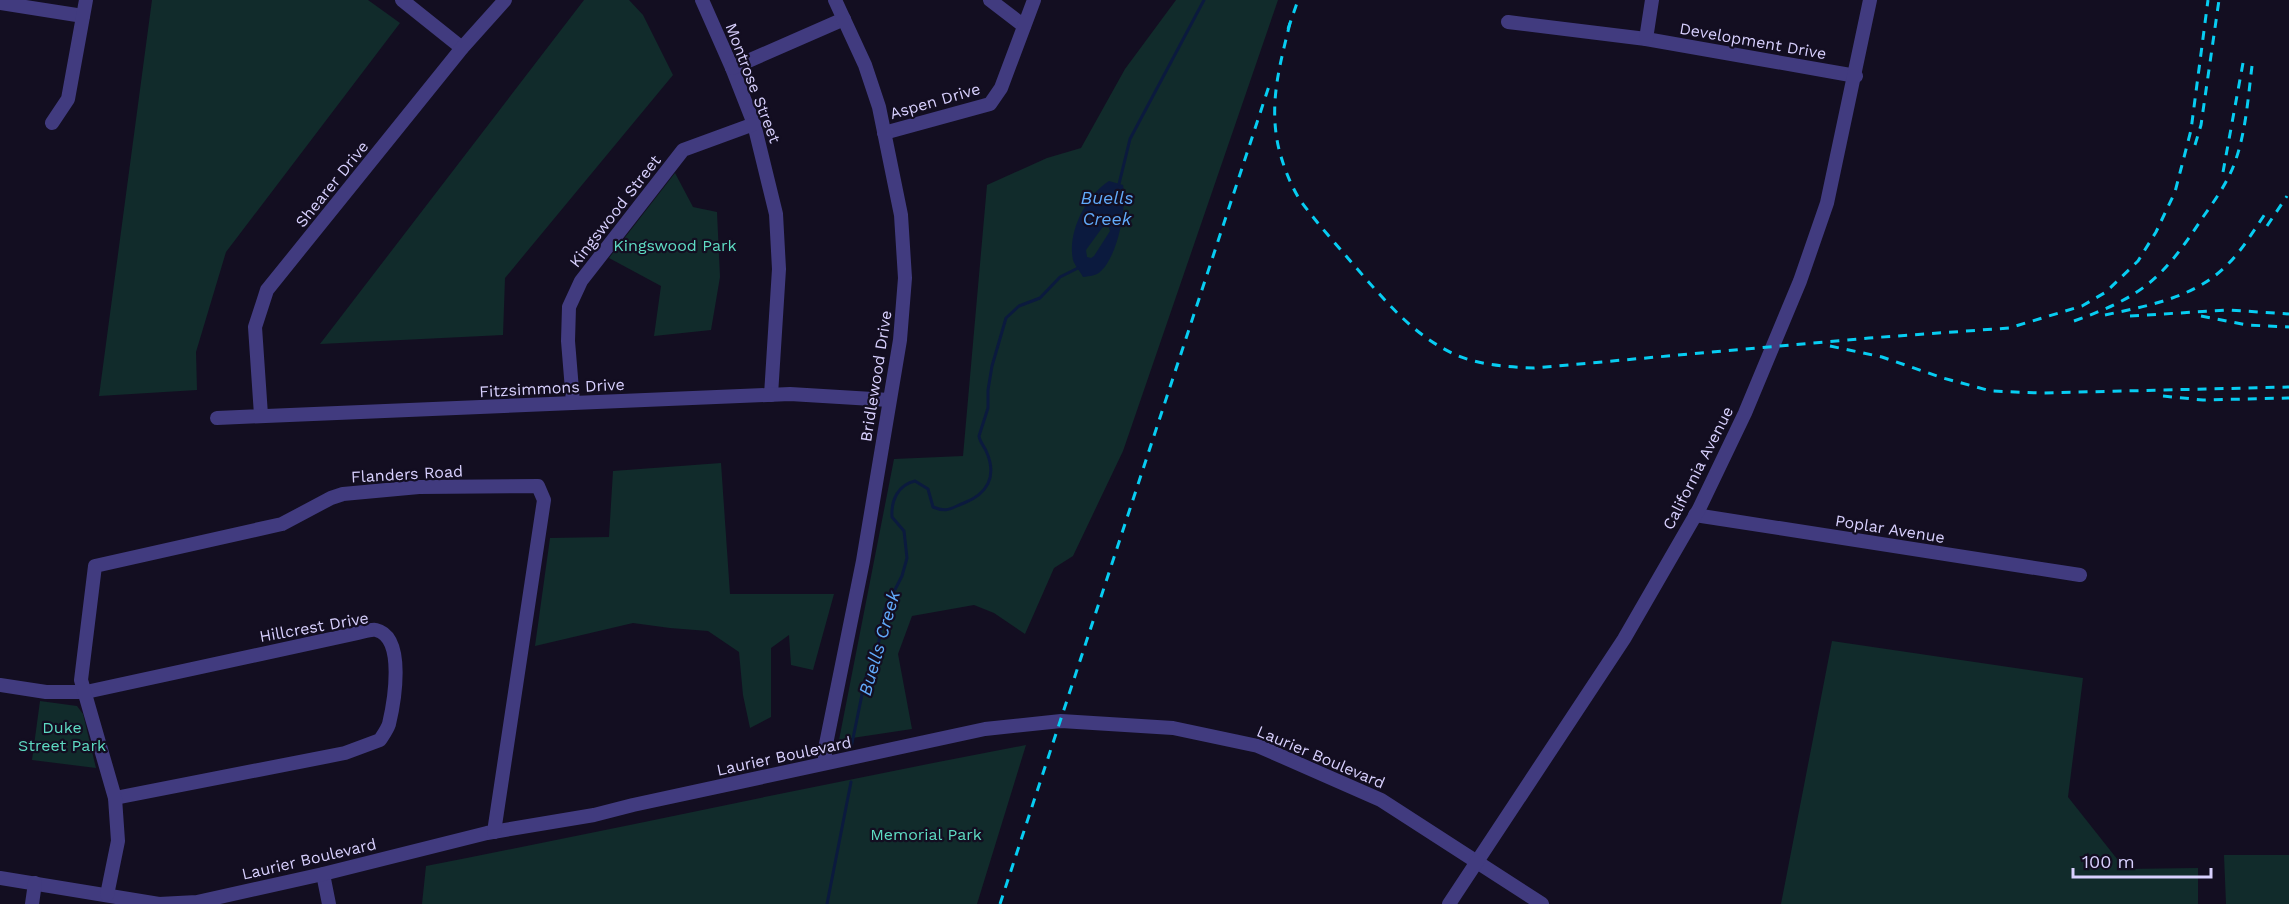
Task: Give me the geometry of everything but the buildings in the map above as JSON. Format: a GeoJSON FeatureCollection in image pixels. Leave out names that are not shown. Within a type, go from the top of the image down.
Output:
{"type":"FeatureCollection","features":[{"type":"Feature","properties":{"kind":"street"},"geometry":{"type":"LineString","coordinates":[[52,123],[68,99],[86,0]]}},
{"type":"Feature","properties":{"kind":"street"},"geometry":{"type":"LineString","coordinates":[[402,0],[462,48]]}},
{"type":"Feature","properties":{"kind":"street","name":"Shearer Drive"},"geometry":{"type":"LineString","coordinates":[[261,416],[255,327],[267,290],[462,48],[505,0]]}},
{"type":"Feature","properties":{"kind":"street","name":"Montrose Street"},"geometry":{"type":"LineString","coordinates":[[702,0],[754,124],[776,214],[779,269],[771,395]]}},
{"type":"Feature","properties":{"kind":"street","name":"Bridlewood Drive"},"geometry":{"type":"LineString","coordinates":[[825,763],[825,748],[863,561],[900,340],[905,278],[901,215],[879,107],[865,64],[835,0]]}},
{"type":"Feature","properties":{"kind":"street"},"geometry":{"type":"LineString","coordinates":[[990,0],[1024,26]]}},
{"type":"Feature","properties":{"kind":"street","name":"Aspen Drive"},"geometry":{"type":"LineString","coordinates":[[884,133],[990,104],[1001,88],[1034,0]]}},
{"type":"Feature","properties":{"kind":"street"},"geometry":{"type":"LineString","coordinates":[[1646,39],[1652,0]]}},
{"type":"Feature","properties":{"kind":"street","name":"California Avenue"},"geometry":{"type":"LineString","coordinates":[[1449,904],[1624,639],[1695,515],[1745,413],[1800,281],[1827,203],[1856,76],[1870,0]]}},
{"type":"Feature","properties":{"kind":"street"},"geometry":{"type":"LineString","coordinates":[[0,3],[83,16]]}},
{"type":"Feature","properties":{"kind":"street"},"geometry":{"type":"LineString","coordinates":[[732,68],[844,18]]}},
{"type":"Feature","properties":{"kind":"street","name":"Development Drive"},"geometry":{"type":"LineString","coordinates":[[1508,22],[1646,39],[1856,76]]}},
{"type":"Feature","properties":{"kind":"street","name":"Kingswood Street"},"geometry":{"type":"LineString","coordinates":[[573,402],[568,341],[569,307],[581,281],[683,150],[754,124]]}},
{"type":"Feature","properties":{"kind":"street","name":"Fitzsimmons Drive"},"geometry":{"type":"LineString","coordinates":[[217,418],[790,394],[889,400]]}},
{"type":"Feature","properties":{"kind":"street","name":"Flanders Road"},"geometry":{"type":"LineString","coordinates":[[107,895],[118,841],[115,798],[81,680],[95,566],[282,524],[343,494],[419,487],[538,486],[544,500],[494,831]]}},
{"type":"Feature","properties":{"kind":"street","name":"Poplar Avenue"},"geometry":{"type":"LineString","coordinates":[[1695,515],[2080,575]]}},
{"type":"Feature","properties":{"kind":"street","name":"Hillcrest Drive"},"geometry":{"type":"LineString","coordinates":[[86,692],[164,673],[376,630],[387,636],[394,650],[396,666],[388,726],[380,741],[345,753],[115,798]]}},
{"type":"Feature","properties":{"kind":"street"},"geometry":{"type":"LineString","coordinates":[[0,685],[46,692],[86,692]]}},
{"type":"Feature","properties":{"kind":"street","name":"Laurier Boulevard"},"geometry":{"type":"LineString","coordinates":[[0,878],[159,904],[197,902],[323,874],[494,831],[594,815],[985,729],[1061,721],[1173,728],[1258,746],[1382,800],[1542,904]]}},
{"type":"Feature","properties":{"kind":"street"},"geometry":{"type":"LineString","coordinates":[[323,874],[329,904]]}},
{"type":"Feature","properties":{"kind":"street"},"geometry":{"type":"LineString","coordinates":[[32,904],[35,883]]}},
{"type":"Feature","properties":{"kind":"green space"},"geometry":{"type":"Polygon","coordinates":[[[152,0],[368,0],[400,23],[226,252],[196,352],[197,390],[99,396],[152,0]]]}},
{"type":"Feature","properties":{"kind":"green space"},"geometry":{"type":"Polygon","coordinates":[[[584,0],[629,0],[643,15],[673,75],[505,278],[503,335],[320,344],[584,0]]]}},
{"type":"Feature","properties":{"kind":"green space"},"geometry":{"type":"Polygon","coordinates":[[[1176,0],[1278,0],[1123,451],[1073,556],[1054,568],[1025,634],[994,613],[974,605],[912,616],[898,654],[912,729],[839,740],[894,459],[963,456],[987,185],[1047,158],[1081,148],[1125,69],[1176,0]]]}},
{"type":"Feature","properties":{"kind":"green space","name":"Kingswood Park"},"geometry":{"type":"Polygon","coordinates":[[[675,173],[693,207],[717,212],[720,277],[711,330],[654,336],[661,286],[609,258],[675,173]]]}},
{"type":"Feature","properties":{"kind":"green space"},"geometry":{"type":"Polygon","coordinates":[[[721,463],[730,594],[834,594],[813,670],[791,665],[789,635],[771,648],[771,717],[750,728],[743,695],[739,652],[708,631],[633,623],[535,646],[550,538],[609,537],[613,471],[721,463]]]}},
{"type":"Feature","properties":{"kind":"green space"},"geometry":{"type":"Polygon","coordinates":[[[1832,641],[2083,678],[2068,797],[2125,869],[2198,868],[2198,904],[1781,904],[1832,641]]]}},
{"type":"Feature","properties":{"kind":"green space","name":"Duke Street Park"},"geometry":{"type":"Polygon","coordinates":[[[40,701],[77,706],[83,714],[96,768],[32,760],[40,701]]]}},
{"type":"Feature","properties":{"kind":"green space","name":"Memorial Park"},"geometry":{"type":"Polygon","coordinates":[[[1026,745],[977,904],[422,904],[426,866],[1026,745]]]}},
{"type":"Feature","properties":{"kind":"green space"},"geometry":{"type":"Polygon","coordinates":[[[2224,855],[2289,855],[2289,904],[2226,904],[2224,855]]]}},
{"type":"Feature","properties":{"kind":"water","name":"Buells Creek"},"geometry":{"type":"Polygon","coordinates":[[[1109,181],[1123,185],[1124,205],[1120,230],[1107,264],[1097,274],[1083,277],[1073,260],[1073,238],[1086,205],[1109,181]],[[1108,225],[1102,228],[1086,250],[1087,257],[1094,256],[1110,231],[1108,225]]]}},
{"type":"Feature","properties":{"kind":"waterway"},"geometry":{"type":"LineString","coordinates":[[1119,184],[1130,139],[1204,0]]}},
{"type":"Feature","properties":{"kind":"waterway","name":"Buells Creek"},"geometry":{"type":"LineString","coordinates":[[851,748],[865,680],[878,646],[885,609],[902,576],[907,558],[904,531],[892,517],[894,499],[904,486],[915,481],[928,489],[933,507],[946,510],[972,499],[984,490],[991,470],[987,453],[979,436],[988,408],[992,366],[1006,318],[1019,306],[1040,298],[1060,277],[1078,268]]}},
{"type":"Feature","properties":{"kind":"waterway","name":"Buells Creek"},"geometry":{"type":"LineString","coordinates":[[827,904],[851,782]]}},
{"type":"Feature","properties":{"kind":"railway"},"geometry":{"type":"LineString","coordinates":[[1288,29],[1298,0]]}},
{"type":"Feature","properties":{"kind":"railway"},"geometry":{"type":"LineString","coordinates":[[1290,23],[1277,83],[1275,114],[1278,145],[1284,166],[1300,200],[1387,302],[1424,336],[1454,354],[1473,361],[1534,368],[2009,328],[2082,306],[2106,292],[2138,261],[2156,232],[2175,192],[2191,130],[2208,0]]}},
{"type":"Feature","properties":{"kind":"railway"},"geometry":{"type":"LineString","coordinates":[[2195,145],[2201,125],[2219,0]]}},
{"type":"Feature","properties":{"kind":"railway"},"geometry":{"type":"LineString","coordinates":[[2223,172],[2243,63]]}},
{"type":"Feature","properties":{"kind":"railway"},"geometry":{"type":"LineString","coordinates":[[2074,321],[2118,303],[2135,293],[2163,270],[2189,238],[2221,191],[2235,162],[2244,126],[2252,66]]}},
{"type":"Feature","properties":{"kind":"railway"},"geometry":{"type":"LineString","coordinates":[[1000,904],[1270,83]]}},
{"type":"Feature","properties":{"kind":"railway"},"geometry":{"type":"LineString","coordinates":[[2267,226],[2287,196]]}},
{"type":"Feature","properties":{"kind":"railway"},"geometry":{"type":"LineString","coordinates":[[2105,315],[2169,299],[2212,278],[2237,254],[2267,211]]}},
{"type":"Feature","properties":{"kind":"railway"},"geometry":{"type":"LineString","coordinates":[[2130,316],[2228,310],[2289,314]]}},
{"type":"Feature","properties":{"kind":"railway"},"geometry":{"type":"LineString","coordinates":[[2201,316],[2247,325],[2289,327]]}},
{"type":"Feature","properties":{"kind":"railway"},"geometry":{"type":"LineString","coordinates":[[1830,346],[1882,357],[1943,378],[1991,391],[2041,393],[2289,387]]}},
{"type":"Feature","properties":{"kind":"railway"},"geometry":{"type":"LineString","coordinates":[[2163,396],[2203,400],[2289,398]]}}]}
